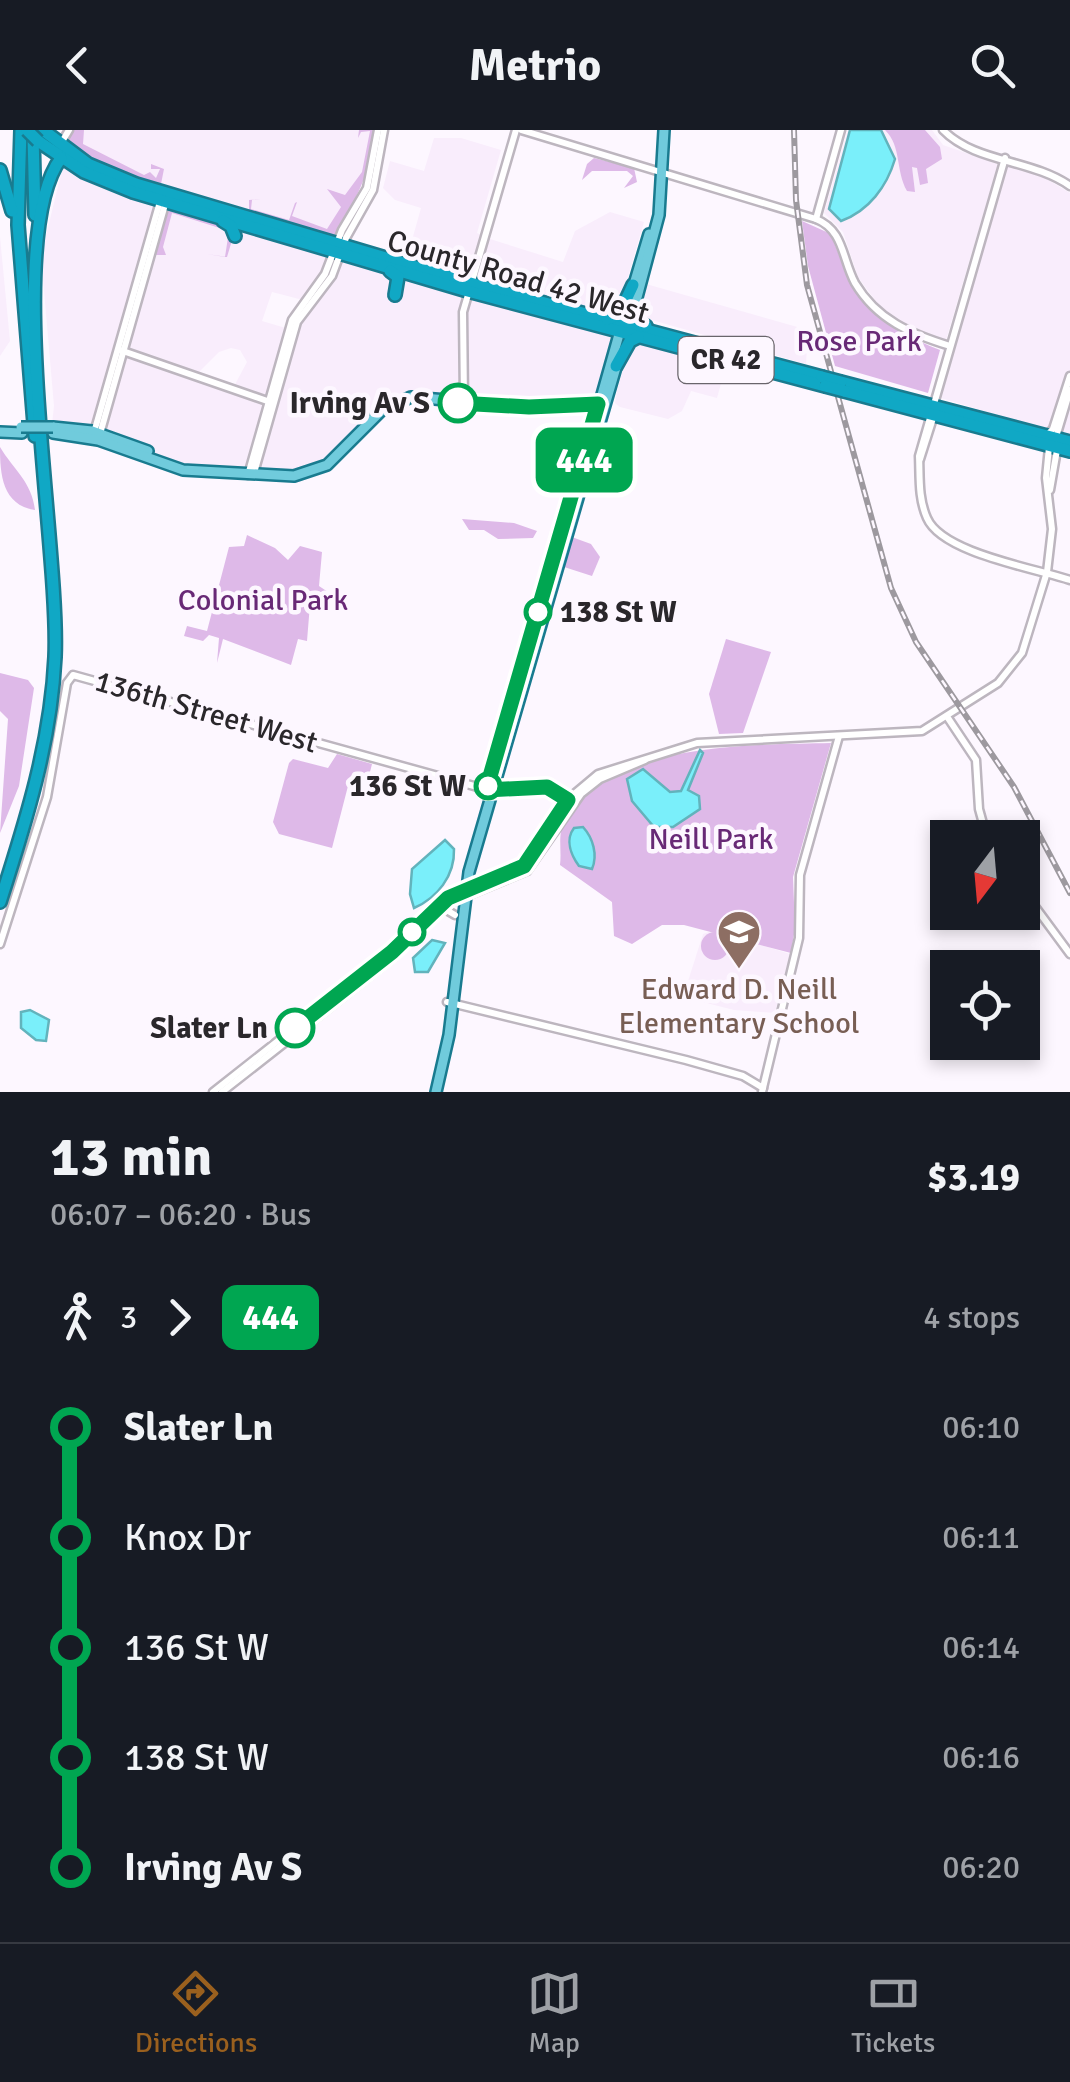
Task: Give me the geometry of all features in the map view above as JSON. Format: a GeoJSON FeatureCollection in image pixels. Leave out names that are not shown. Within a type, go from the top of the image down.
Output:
{"type":"FeatureCollection","features":[{"type":"Feature","properties":{"kind":"highway"},"geometry":{"type":"LineString","coordinates":[[43,138],[118,187],[150,200],[163,200]]}},
{"type":"Feature","properties":{"kind":"highway"},"geometry":{"type":"LineString","coordinates":[[37,224],[49,178],[43,138]]}},
{"type":"Feature","properties":{"kind":"highway"},"geometry":{"type":"LineString","coordinates":[[34,313],[43,138]]}},
{"type":"Feature","properties":{"kind":"highway"},"geometry":{"type":"LineString","coordinates":[[20,265],[43,138]]}},
{"type":"Feature","properties":{"kind":"highway"},"geometry":{"type":"LineString","coordinates":[[0,902],[40,769],[54,664],[55,584],[24,219],[43,138]]}},
{"type":"Feature","properties":{"kind":"highway","name":"County Road 42 West"},"geometry":{"type":"LineString","coordinates":[[43,138],[163,200],[239,225],[341,250],[584,322],[663,334],[782,370]]}},
{"type":"Feature","properties":{"kind":"highway"},"geometry":{"type":"LineString","coordinates":[[0,174],[10,198],[20,265],[47,570],[48,654],[32,768],[0,878]]}},
{"type":"Feature","properties":{"kind":"highway","name":"County Road 42 West"},"geometry":{"type":"LineString","coordinates":[[163,200],[205,213]]}},
{"type":"Feature","properties":{"kind":"highway"},"geometry":{"type":"LineString","coordinates":[[205,213],[239,225]]}},
{"type":"Feature","properties":{"kind":"highway"},"geometry":{"type":"LineString","coordinates":[[205,213],[231,226],[239,225]]}},
{"type":"Feature","properties":{"kind":"highway","name":"County Road 42 West"},"geometry":{"type":"LineString","coordinates":[[239,225],[274,225],[414,275],[606,319],[627,330],[726,360],[782,370]]}},
{"type":"Feature","properties":{"kind":"highway"},"geometry":{"type":"LineString","coordinates":[[341,250],[396,274],[395,295],[403,278],[414,275]]}},
{"type":"Feature","properties":{"kind":"highway"},"geometry":{"type":"LineString","coordinates":[[606,319],[619,315],[633,286]]}},
{"type":"Feature","properties":{"kind":"highway"},"geometry":{"type":"LineString","coordinates":[[633,312],[637,321],[663,334]]}},
{"type":"Feature","properties":{"kind":"highway"},"geometry":{"type":"LineString","coordinates":[[584,322],[612,336],[615,347]]}},
{"type":"Feature","properties":{"kind":"highway"},"geometry":{"type":"LineString","coordinates":[[616,366],[630,341],[627,330]]}},
{"type":"Feature","properties":{"kind":"highway"},"geometry":{"type":"LineString","coordinates":[[782,370],[1060,444]]}},
{"type":"Feature","properties":{"kind":"highway"},"geometry":{"type":"LineString","coordinates":[[933,410],[1013,436],[1060,444]]}},
{"type":"Feature","properties":{"kind":"main road"},"geometry":{"type":"LineString","coordinates":[[450,1003],[455,915],[615,347],[633,312],[659,215],[661,130]]}},
{"type":"Feature","properties":{"kind":"main road"},"geometry":{"type":"LineString","coordinates":[[627,330],[633,286],[662,170]]}},
{"type":"Feature","properties":{"kind":"main road"},"geometry":{"type":"LineString","coordinates":[[602,404],[616,366]]}},
{"type":"Feature","properties":{"kind":"main road"},"geometry":{"type":"LineString","coordinates":[[0,429],[96,436],[183,470],[294,476],[321,468],[341,454],[378,414],[402,400],[430,397],[602,404]]}},
{"type":"Feature","properties":{"kind":"main road"},"geometry":{"type":"LineString","coordinates":[[433,1092],[450,1003],[461,894],[472,881],[489,790]]}},
{"type":"Feature","properties":{"kind":"street"},"geometry":{"type":"LineString","coordinates":[[43,138],[69,130]]}},
{"type":"Feature","properties":{"kind":"street"},"geometry":{"type":"LineString","coordinates":[[252,472],[294,314],[341,250],[373,190],[381,130]]}},
{"type":"Feature","properties":{"kind":"street"},"geometry":{"type":"LineString","coordinates":[[464,400],[461,322],[518,130],[816,219],[837,234],[852,278],[873,306],[905,330],[950,346]]}},
{"type":"Feature","properties":{"kind":"street"},"geometry":{"type":"LineString","coordinates":[[816,219],[840,130]]}},
{"type":"Feature","properties":{"kind":"street"},"geometry":{"type":"LineString","coordinates":[[943,130],[969,148],[1006,158],[1070,186]]}},
{"type":"Feature","properties":{"kind":"street"},"geometry":{"type":"LineString","coordinates":[[1006,158],[920,459],[924,512],[942,538],[1070,580]]}},
{"type":"Feature","properties":{"kind":"street"},"geometry":{"type":"LineString","coordinates":[[96,436],[163,200]]}},
{"type":"Feature","properties":{"kind":"street"},"geometry":{"type":"LineString","coordinates":[[120,350],[163,200]]}},
{"type":"Feature","properties":{"kind":"street"},"geometry":{"type":"LineString","coordinates":[[120,350],[271,403]]}},
{"type":"Feature","properties":{"kind":"street"},"geometry":{"type":"LineString","coordinates":[[1060,444],[1053,429],[1070,376]]}},
{"type":"Feature","properties":{"kind":"street"},"geometry":{"type":"LineString","coordinates":[[214,1092],[377,964],[439,904],[508,879],[532,859],[570,801],[600,779],[669,750],[722,740],[916,732],[948,718],[1011,670],[1046,572],[1052,529],[1049,492],[1070,390]]}},
{"type":"Feature","properties":{"kind":"street","name":"136th Street West"},"geometry":{"type":"LineString","coordinates":[[0,944],[47,797],[69,678],[77,675],[489,790],[547,787],[570,801]]}},
{"type":"Feature","properties":{"kind":"street"},"geometry":{"type":"LineString","coordinates":[[948,718],[976,760],[982,820]]}},
{"type":"Feature","properties":{"kind":"street"},"geometry":{"type":"LineString","coordinates":[[450,1003],[727,1071],[763,1090],[799,938],[800,875],[839,736]]}},
{"type":"Feature","properties":{"kind":"street"},"geometry":{"type":"LineString","coordinates":[[472,881],[508,879]]}},
{"type":"Feature","properties":{"kind":"street"},"geometry":{"type":"LineString","coordinates":[[222,1092],[394,957],[461,894]]}},
{"type":"Feature","properties":{"kind":"street"},"geometry":{"type":"LineString","coordinates":[[442,909],[450,908],[455,915]]}},
{"type":"Feature","properties":{"kind":"street"},"geometry":{"type":"LineString","coordinates":[[1040,913],[1070,954]]}},
{"type":"Feature","properties":{"kind":"shaded area"},"geometry":{"type":"Polygon","coordinates":[[[70,130],[374,130],[371,158],[335,239],[112,172],[66,145],[70,130]]]}},
{"type":"Feature","properties":{"kind":"shaded area"},"geometry":{"type":"Polygon","coordinates":[[[848,130],[932,130],[943,145],[998,164],[946,340],[905,326],[883,311],[858,277],[843,232],[824,213],[848,130]]]}},
{"type":"Feature","properties":{"kind":"shaded area"},"geometry":{"type":"Polygon","coordinates":[[[434,138],[461,138],[501,150],[477,233],[490,239],[563,262],[575,231],[610,212],[644,222],[626,284],[610,313],[407,258],[421,208],[395,200],[383,188],[390,161],[424,171],[434,138]]]}},
{"type":"Feature","properties":{"kind":"shaded area"},"geometry":{"type":"Polygon","coordinates":[[[1007,165],[1045,178],[1070,193],[1070,437],[941,398],[1007,165]]]}},
{"type":"Feature","properties":{"kind":"shaded area"},"geometry":{"type":"Polygon","coordinates":[[[63,166],[80,178],[150,200],[156,207],[94,432],[52,425],[54,406],[41,256],[63,166]]]}},
{"type":"Feature","properties":{"kind":"shaded area"},"geometry":{"type":"Polygon","coordinates":[[[166,202],[334,251],[303,300],[272,292],[262,321],[289,329],[250,469],[184,464],[100,434],[166,202]],[[240,350],[219,352],[195,376],[232,390],[247,362],[240,350]]]}},
{"type":"Feature","properties":{"kind":"shaded area"},"geometry":{"type":"Polygon","coordinates":[[[0,237],[10,341],[0,356],[0,237]]]}},
{"type":"Feature","properties":{"kind":"shaded area"},"geometry":{"type":"Polygon","coordinates":[[[341,253],[620,332],[598,404],[410,392],[375,409],[318,464],[294,470],[256,469],[297,321],[327,283],[341,253]]]}},
{"type":"Feature","properties":{"kind":"shaded area"},"geometry":{"type":"Polygon","coordinates":[[[646,284],[808,330],[806,364],[638,316],[646,284]]]}},
{"type":"Feature","properties":{"kind":"shaded area"},"geometry":{"type":"Polygon","coordinates":[[[638,343],[725,369],[717,398],[691,391],[682,411],[668,419],[620,407],[615,403],[629,348],[638,343]]]}},
{"type":"Feature","properties":{"kind":"shaded area","name":"Edward D. Neill Elementary School"},"geometry":{"type":"Polygon","coordinates":[[[714,930],[790,954],[775,1013],[734,1010],[683,997],[703,934],[714,930]]]}},
{"type":"Feature","properties":{"kind":"green space"},"geometry":{"type":"Polygon","coordinates":[[[70,130],[84,130],[83,144],[144,175],[150,172],[156,178],[160,169],[151,169],[151,164],[164,169],[161,184],[137,182],[99,164],[66,143],[70,130]]]}},
{"type":"Feature","properties":{"kind":"green space"},"geometry":{"type":"Polygon","coordinates":[[[359,130],[374,130],[370,160],[361,187],[334,238],[249,213],[249,200],[261,199],[252,200],[251,209],[289,220],[297,202],[292,216],[327,229],[341,207],[327,189],[345,195],[362,172],[370,131],[361,132],[358,138],[359,130]]]}},
{"type":"Feature","properties":{"kind":"green space"},"geometry":{"type":"Polygon","coordinates":[[[885,130],[925,130],[940,147],[942,159],[926,169],[928,183],[920,185],[917,168],[912,167],[915,192],[907,191],[894,144],[885,130]]]}},
{"type":"Feature","properties":{"kind":"green space"},"geometry":{"type":"Polygon","coordinates":[[[594,158],[634,168],[637,182],[624,188],[633,176],[627,171],[592,171],[582,180],[587,164],[594,158]]]}},
{"type":"Feature","properties":{"kind":"green space"},"geometry":{"type":"Polygon","coordinates":[[[170,206],[227,224],[233,237],[227,257],[229,231],[172,213],[163,247],[166,255],[155,255],[170,206]]]}},
{"type":"Feature","properties":{"kind":"green space","name":"Rose Park"},"geometry":{"type":"Polygon","coordinates":[[[802,221],[831,234],[848,274],[871,306],[901,331],[940,350],[928,393],[835,366],[808,266],[802,221]]]}},
{"type":"Feature","properties":{"kind":"green space"},"geometry":{"type":"Polygon","coordinates":[[[0,447],[26,484],[35,510],[9,495],[2,477],[0,447]]]}},
{"type":"Feature","properties":{"kind":"green space"},"geometry":{"type":"Polygon","coordinates":[[[462,519],[514,523],[537,531],[533,538],[498,539],[484,530],[469,530],[462,519]]]}},
{"type":"Feature","properties":{"kind":"green space","name":"Colonial Park"},"geometry":{"type":"Polygon","coordinates":[[[247,535],[275,548],[288,560],[300,546],[322,552],[319,586],[340,600],[318,591],[310,604],[307,641],[298,639],[291,665],[223,639],[217,663],[219,638],[209,635],[203,641],[184,636],[187,626],[207,631],[229,547],[244,546],[247,535]]]}},
{"type":"Feature","properties":{"kind":"green space"},"geometry":{"type":"Polygon","coordinates":[[[569,536],[591,544],[600,557],[592,576],[561,566],[569,536]]]}},
{"type":"Feature","properties":{"kind":"green space"},"geometry":{"type":"Polygon","coordinates":[[[726,639],[771,652],[743,733],[719,734],[709,694],[726,639]]]}},
{"type":"Feature","properties":{"kind":"green space"},"geometry":{"type":"Polygon","coordinates":[[[0,673],[28,680],[34,688],[19,786],[0,833],[8,719],[0,711],[0,673]]]}},
{"type":"Feature","properties":{"kind":"green space","name":"Neill Park"},"geometry":{"type":"Polygon","coordinates":[[[831,743],[793,877],[795,928],[791,953],[684,925],[662,925],[632,944],[614,936],[612,902],[560,865],[560,837],[565,820],[586,794],[615,775],[648,761],[724,747],[831,743]]]}},
{"type":"Feature","properties":{"kind":"green space"},"geometry":{"type":"Polygon","coordinates":[[[337,754],[372,764],[370,772],[348,786],[332,848],[279,834],[273,822],[289,763],[293,759],[328,768],[337,754]]]}},
{"type":"Feature","properties":{"kind":"green space"},"geometry":{"type":"Polygon","coordinates":[[[715,932],[725,936],[729,946],[725,956],[715,960],[705,956],[701,946],[705,936],[715,932]]]}},
{"type":"Feature","properties":{"kind":"water"},"geometry":{"type":"Polygon","coordinates":[[[850,130],[881,130],[895,159],[876,196],[841,221],[829,209],[850,130]]]}},
{"type":"Feature","properties":{"kind":"water"},"geometry":{"type":"Polygon","coordinates":[[[700,750],[703,753],[688,790],[699,796],[700,809],[673,827],[654,827],[632,801],[627,779],[643,769],[670,792],[681,791],[700,750]]]}},
{"type":"Feature","properties":{"kind":"water"},"geometry":{"type":"Polygon","coordinates":[[[583,827],[592,841],[592,869],[579,866],[574,857],[570,842],[574,828],[583,827]]]}},
{"type":"Feature","properties":{"kind":"water"},"geometry":{"type":"Polygon","coordinates":[[[445,840],[454,849],[448,877],[437,892],[414,908],[410,894],[412,869],[445,840]]]}},
{"type":"Feature","properties":{"kind":"water"},"geometry":{"type":"Polygon","coordinates":[[[432,940],[445,943],[428,972],[415,972],[413,958],[432,940]]]}},
{"type":"Feature","properties":{"kind":"water"},"geometry":{"type":"Polygon","coordinates":[[[30,1010],[49,1020],[46,1041],[36,1040],[21,1028],[21,1012],[30,1010]]]}},
{"type":"Feature","properties":{"kind":"railway"},"geometry":{"type":"LineString","coordinates":[[794,130],[796,200],[807,285],[891,588],[916,642],[1014,787],[1070,893]]}},
{"type":"Feature","properties":{"kind":"bus line","name":"444"},"geometry":{"type":"LineString","coordinates":[[295,1028],[392,952],[439,904],[524,866],[539,850],[568,800],[547,787],[486,790],[598,404],[529,407],[458,403]]}},
{"type":"Feature","properties":{"kind":"place","name":"Irving Av S"},"geometry":{"type":"Point","coordinates":[458,403]}},
{"type":"Feature","properties":{"kind":"place","name":"138 St W"},"geometry":{"type":"Point","coordinates":[538,612]}},
{"type":"Feature","properties":{"kind":"place","name":"136 St W"},"geometry":{"type":"Point","coordinates":[488,786]}},
{"type":"Feature","properties":{"kind":"place","name":"Edward D. Neill Elementary School"},"geometry":{"type":"Point","coordinates":[739,970]}},
{"type":"Feature","properties":{"kind":"place","name":"Slater Ln"},"geometry":{"type":"Point","coordinates":[295,1028]}}]}
